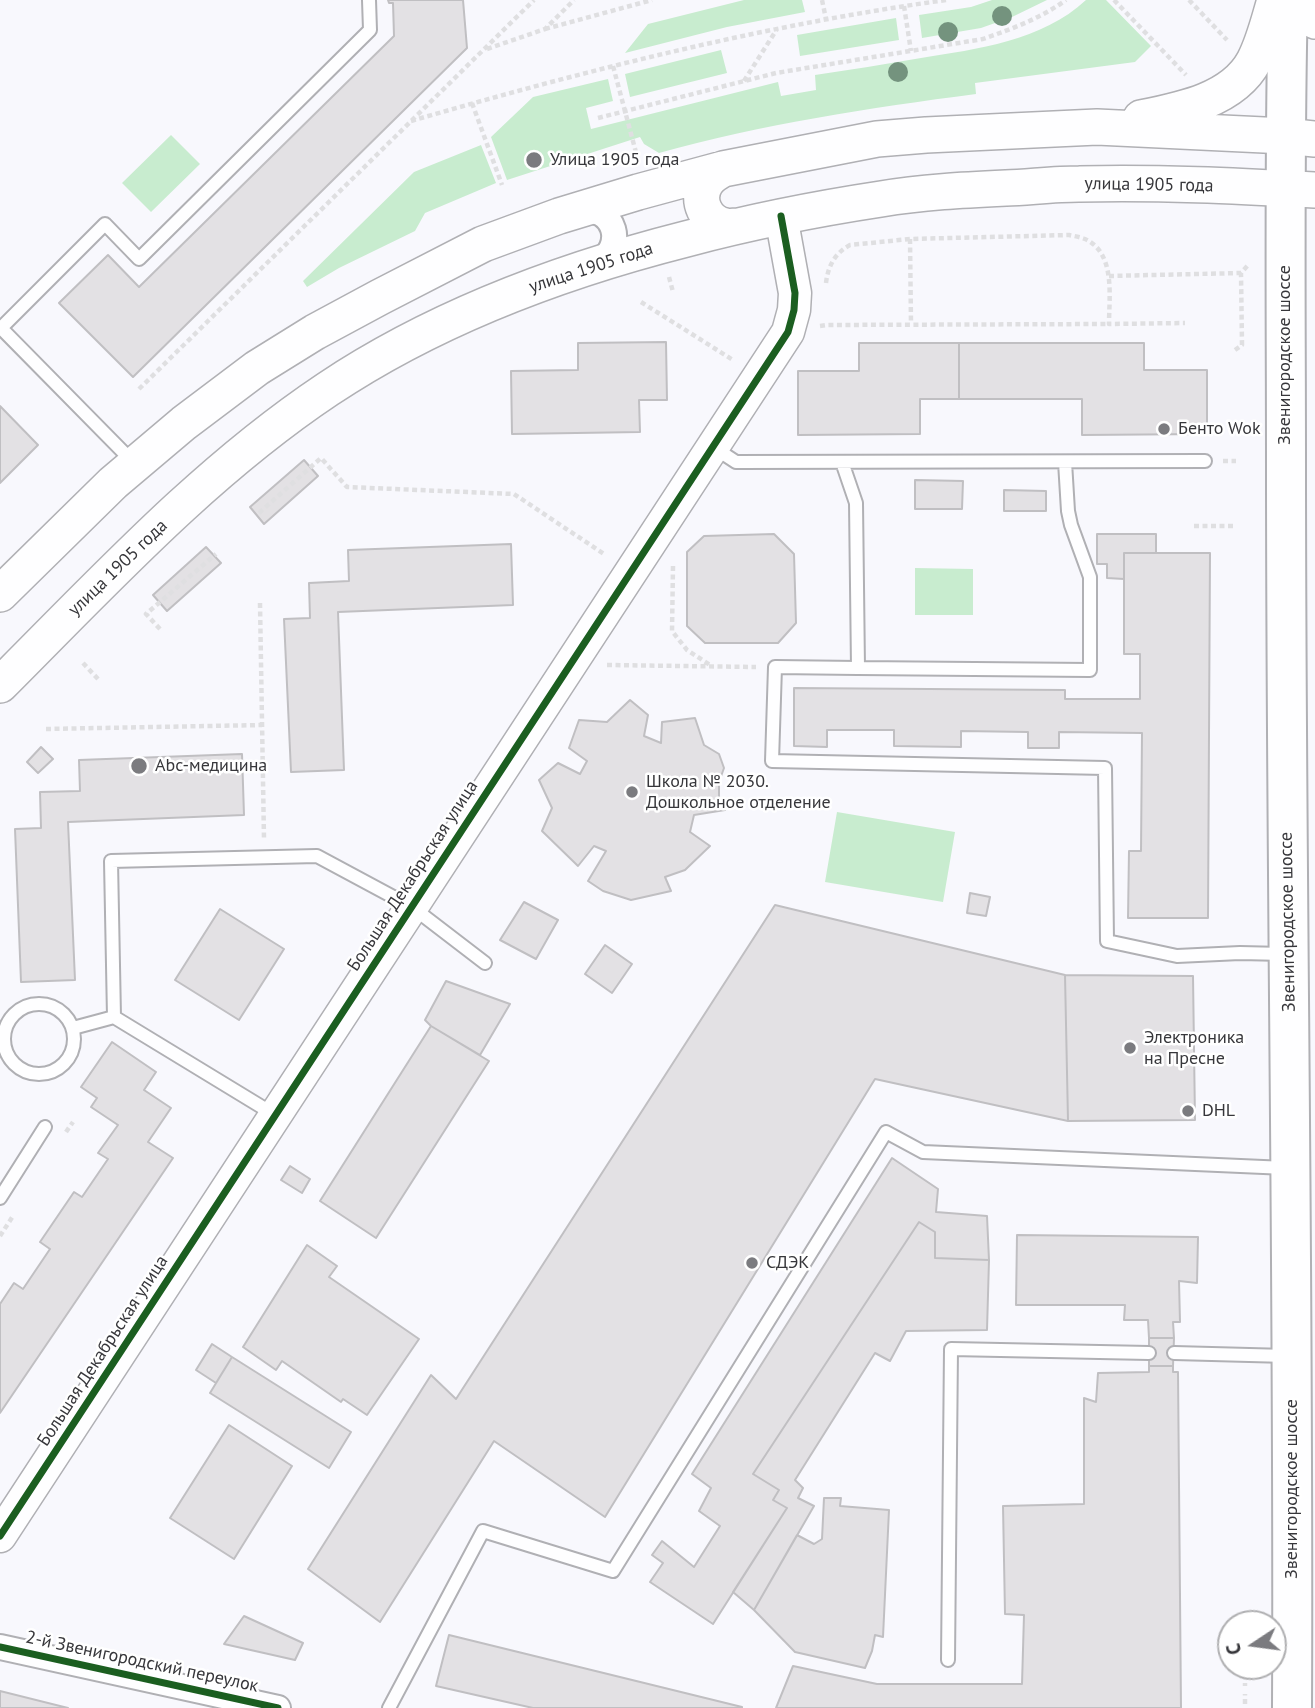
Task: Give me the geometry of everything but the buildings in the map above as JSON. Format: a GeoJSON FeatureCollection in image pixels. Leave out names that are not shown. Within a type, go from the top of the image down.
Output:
{"type":"FeatureCollection","features":[{"type":"Feature","properties":{"kind":"main road"},"geometry":{"type":"LineString","coordinates":[[1097,127],[1167,113],[1200,103],[1223,92],[1241,79],[1253,63],[1264,38],[1275,0]]}},
{"type":"Feature","properties":{"kind":"main road","name":"Звенигородское шоссе"},"geometry":{"type":"LineString","coordinates":[[1288,0],[1300,137],[1286,687],[1292,1708]]}},
{"type":"Feature","properties":{"kind":"main road"},"geometry":{"type":"LineString","coordinates":[[1297,0],[1315,21]]}},
{"type":"Feature","properties":{"kind":"main road"},"geometry":{"type":"LineString","coordinates":[[0,594],[113,483],[184,423],[257,368],[315,332],[483,244],[578,210],[723,169],[877,139],[1097,127],[1300,137]]}},
{"type":"Feature","properties":{"kind":"main road"},"geometry":{"type":"LineString","coordinates":[[723,169],[713,174],[705,183],[702,205],[707,215],[716,223],[737,226]]}},
{"type":"Feature","properties":{"kind":"main road","name":"улица 1905 года"},"geometry":{"type":"LineString","coordinates":[[0,685],[214,476],[329,388],[411,340],[496,300],[561,275],[634,252],[737,226],[884,198],[1078,184],[1189,184],[1300,190]]}},
{"type":"Feature","properties":{"kind":"street"},"geometry":{"type":"LineString","coordinates":[[578,210],[600,212],[608,219],[613,229],[615,240],[612,251],[595,265]]}},
{"type":"Feature","properties":{"kind":"street","name":"Большая Декабрьская улица"},"geometry":{"type":"LineString","coordinates":[[0,1536],[788,332],[795,293],[781,216]]}},
{"type":"Feature","properties":{"kind":"street"},"geometry":{"type":"LineString","coordinates":[[1293,1632],[1295,1646],[1302,1658],[1315,1667]]}},
{"type":"Feature","properties":{"kind":"street","name":"2-й Звенигородский переулок"},"geometry":{"type":"LineString","coordinates":[[0,1647],[278,1708]]}},
{"type":"Feature","properties":{"kind":"lane"},"geometry":{"type":"LineString","coordinates":[[136,464],[1,328],[105,224],[139,259],[370,30],[369,0]]}},
{"type":"Feature","properties":{"kind":"lane"},"geometry":{"type":"LineString","coordinates":[[713,447],[736,462],[1205,461]]}},
{"type":"Feature","properties":{"kind":"lane"},"geometry":{"type":"LineString","coordinates":[[842,462],[856,503],[858,668]]}},
{"type":"Feature","properties":{"kind":"lane"},"geometry":{"type":"LineString","coordinates":[[1065,462],[1071,525],[1090,577],[1090,670],[775,667],[772,761],[1105,768],[1107,941],[1177,956],[1288,954]]}},
{"type":"Feature","properties":{"kind":"lane"},"geometry":{"type":"LineString","coordinates":[[114,1017],[111,861],[317,856],[412,907],[485,963]]}},
{"type":"Feature","properties":{"kind":"lane"},"geometry":{"type":"LineString","coordinates":[[46,1004],[58,1009],[73,1028],[75,1041],[72,1053],[65,1064],[44,1075],[20,1070],[10,1062],[5,1051],[5,1026],[22,1008],[46,1004]]}},
{"type":"Feature","properties":{"kind":"lane"},"geometry":{"type":"LineString","coordinates":[[73,1028],[114,1017],[275,1115]]}},
{"type":"Feature","properties":{"kind":"lane"},"geometry":{"type":"LineString","coordinates":[[0,1198],[44,1128]]}},
{"type":"Feature","properties":{"kind":"lane"},"geometry":{"type":"LineString","coordinates":[[389,1708],[483,1531],[613,1571],[886,1132],[923,1152],[1290,1168]]}},
{"type":"Feature","properties":{"kind":"lane"},"geometry":{"type":"LineString","coordinates":[[948,1660],[951,1349],[1149,1353]]}},
{"type":"Feature","properties":{"kind":"lane"},"geometry":{"type":"LineString","coordinates":[[1174,1353],[1291,1356]]}},
{"type":"Feature","properties":{"kind":"path"},"geometry":{"type":"LineString","coordinates":[[139,389],[534,0]]}},
{"type":"Feature","properties":{"kind":"path"},"geometry":{"type":"LineString","coordinates":[[545,29],[574,0]]}},
{"type":"Feature","properties":{"kind":"path"},"geometry":{"type":"LineString","coordinates":[[482,51],[545,29],[652,0]]}},
{"type":"Feature","properties":{"kind":"path"},"geometry":{"type":"LineString","coordinates":[[822,0],[826,19]]}},
{"type":"Feature","properties":{"kind":"path"},"geometry":{"type":"LineString","coordinates":[[411,121],[531,86],[729,38],[946,0]]}},
{"type":"Feature","properties":{"kind":"path"},"geometry":{"type":"LineString","coordinates":[[598,118],[776,73],[983,39],[1047,13],[1066,0]]}},
{"type":"Feature","properties":{"kind":"path"},"geometry":{"type":"LineString","coordinates":[[1114,0],[1189,79]]}},
{"type":"Feature","properties":{"kind":"path"},"geometry":{"type":"LineString","coordinates":[[1189,0],[1228,41]]}},
{"type":"Feature","properties":{"kind":"path"},"geometry":{"type":"LineString","coordinates":[[904,6],[911,51]]}},
{"type":"Feature","properties":{"kind":"path"},"geometry":{"type":"LineString","coordinates":[[744,81],[778,28]]}},
{"type":"Feature","properties":{"kind":"path"},"geometry":{"type":"LineString","coordinates":[[613,66],[635,147]]}},
{"type":"Feature","properties":{"kind":"path"},"geometry":{"type":"LineString","coordinates":[[472,103],[502,185]]}},
{"type":"Feature","properties":{"kind":"path"},"geometry":{"type":"LineString","coordinates":[[827,291],[826,280],[834,258],[850,245],[910,239],[1069,234],[1096,246],[1104,257],[1109,276],[1109,324]]}},
{"type":"Feature","properties":{"kind":"path"},"geometry":{"type":"LineString","coordinates":[[910,239],[911,324]]}},
{"type":"Feature","properties":{"kind":"path"},"geometry":{"type":"LineString","coordinates":[[1235,350],[1242,345],[1238,296],[1241,273],[1248,265]]}},
{"type":"Feature","properties":{"kind":"path"},"geometry":{"type":"LineString","coordinates":[[1109,276],[1241,273]]}},
{"type":"Feature","properties":{"kind":"path"},"geometry":{"type":"LineString","coordinates":[[640,302],[736,362]]}},
{"type":"Feature","properties":{"kind":"path"},"geometry":{"type":"LineString","coordinates":[[827,313],[827,324],[1185,323]]}},
{"type":"Feature","properties":{"kind":"path"},"geometry":{"type":"LineString","coordinates":[[259,513],[321,458],[347,487],[514,494],[604,554]]}},
{"type":"Feature","properties":{"kind":"path"},"geometry":{"type":"LineString","coordinates":[[1194,526],[1236,526]]}},
{"type":"Feature","properties":{"kind":"path"},"geometry":{"type":"LineString","coordinates":[[160,629],[146,614],[216,554]]}},
{"type":"Feature","properties":{"kind":"path"},"geometry":{"type":"LineString","coordinates":[[673,558],[672,631],[687,650],[712,667]]}},
{"type":"Feature","properties":{"kind":"path"},"geometry":{"type":"LineString","coordinates":[[260,603],[264,857]]}},
{"type":"Feature","properties":{"kind":"path"},"geometry":{"type":"LineString","coordinates":[[83,663],[99,679]]}},
{"type":"Feature","properties":{"kind":"path"},"geometry":{"type":"LineString","coordinates":[[602,665],[775,667]]}},
{"type":"Feature","properties":{"kind":"path"},"geometry":{"type":"LineString","coordinates":[[46,729],[262,725]]}},
{"type":"Feature","properties":{"kind":"path"},"geometry":{"type":"LineString","coordinates":[[1245,1680],[1245,1686]]}},
{"type":"Feature","properties":{"kind":"path"},"geometry":{"type":"LineString","coordinates":[[1245,1693],[1245,1704]]}},
{"type":"Feature","properties":{"kind":"green space"},"geometry":{"type":"Polygon","coordinates":[[[744,0],[802,0],[805,12],[727,27],[625,53],[648,24],[744,0]]]}},
{"type":"Feature","properties":{"kind":"green space"},"geometry":{"type":"Polygon","coordinates":[[[992,0],[1047,0],[981,28],[922,38],[919,15],[971,7],[992,0]]]}},
{"type":"Feature","properties":{"kind":"green space"},"geometry":{"type":"Polygon","coordinates":[[[1086,0],[1106,0],[1151,46],[1135,62],[975,83],[976,94],[816,118],[659,153],[644,144],[640,137],[507,180],[491,137],[533,97],[608,79],[613,101],[586,108],[591,129],[778,82],[781,96],[816,90],[815,75],[986,47],[1050,25],[1086,0]]]}},
{"type":"Feature","properties":{"kind":"green space"},"geometry":{"type":"Polygon","coordinates":[[[896,18],[899,40],[800,56],[797,35],[896,18]]]}},
{"type":"Feature","properties":{"kind":"green space"},"geometry":{"type":"Polygon","coordinates":[[[721,50],[727,73],[630,97],[625,74],[721,50]]]}},
{"type":"Feature","properties":{"kind":"green space"},"geometry":{"type":"Polygon","coordinates":[[[171,135],[200,164],[151,212],[122,183],[171,135]]]}},
{"type":"Feature","properties":{"kind":"green space"},"geometry":{"type":"Polygon","coordinates":[[[481,145],[496,183],[425,213],[415,231],[339,268],[307,287],[303,281],[414,172],[481,145]]]}},
{"type":"Feature","properties":{"kind":"green space"},"geometry":{"type":"Polygon","coordinates":[[[915,568],[973,569],[973,615],[915,615],[915,568]]]}},
{"type":"Feature","properties":{"kind":"green space"},"geometry":{"type":"Polygon","coordinates":[[[837,812],[955,832],[943,902],[825,882],[837,812]]]}},
{"type":"Feature","properties":{"kind":"cycle path"},"geometry":{"type":"LineString","coordinates":[[0,1536],[788,332],[795,293],[781,216]]}},
{"type":"Feature","properties":{"kind":"cycle path"},"geometry":{"type":"LineString","coordinates":[[0,1647],[278,1708]]}},
{"type":"Feature","properties":{"kind":"place","name":"Улица 1905 года"},"geometry":{"type":"Point","coordinates":[534,160]}},
{"type":"Feature","properties":{"kind":"place","name":"Бенто Wok"},"geometry":{"type":"Point","coordinates":[1164,429]}},
{"type":"Feature","properties":{"kind":"place","name":"Abc-медицина"},"geometry":{"type":"Point","coordinates":[139,766]}},
{"type":"Feature","properties":{"kind":"place","name":"Школа № 2030. Дошкольное отделение"},"geometry":{"type":"Point","coordinates":[632,792]}},
{"type":"Feature","properties":{"kind":"place","name":"Электроника на Пресне"},"geometry":{"type":"Point","coordinates":[1130,1048]}},
{"type":"Feature","properties":{"kind":"place","name":"DHL"},"geometry":{"type":"Point","coordinates":[1188,1111]}},
{"type":"Feature","properties":{"kind":"place","name":"СДЭК"},"geometry":{"type":"Point","coordinates":[752,1263]}}]}
